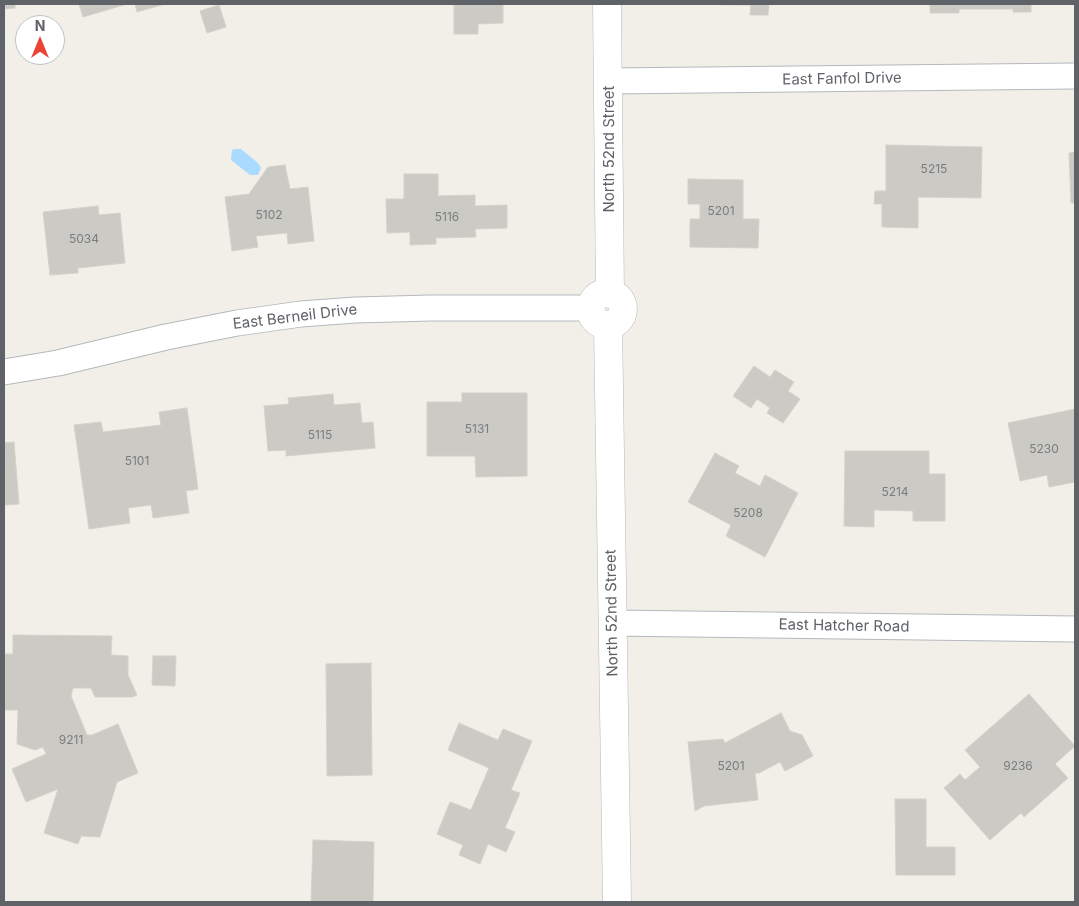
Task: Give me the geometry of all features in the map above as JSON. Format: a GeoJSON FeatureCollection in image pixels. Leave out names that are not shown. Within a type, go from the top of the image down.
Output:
{"type":"FeatureCollection","features":[{"type":"Feature","properties":{"kind":"street","name":"North 52nd Street"},"geometry":{"type":"LineString","coordinates":[[608,4],[609,81],[603,309],[612,624],[617,902]]}},
{"type":"Feature","properties":{"kind":"street","name":"East Fanfol Drive"},"geometry":{"type":"LineString","coordinates":[[609,81],[1075,76]]}},
{"type":"Feature","properties":{"kind":"street","name":"East Berneil Drive"},"geometry":{"type":"LineString","coordinates":[[4,372],[58,363],[237,323],[301,314],[355,310],[432,308],[603,309]]}},
{"type":"Feature","properties":{"kind":"street","name":"East Hatcher Road"},"geometry":{"type":"LineString","coordinates":[[612,624],[1075,629]]}},
{"type":"Feature","properties":{"kind":"water"},"geometry":{"type":"Polygon","coordinates":[[[241,149],[258,163],[261,168],[258,175],[250,175],[231,160],[232,150],[241,149]]]}},
{"type":"Feature","properties":{"kind":"building"},"geometry":{"type":"Polygon","coordinates":[[[4,4],[15,4],[15,8],[4,9],[4,4]]]}},
{"type":"Feature","properties":{"kind":"building"},"geometry":{"type":"Polygon","coordinates":[[[79,4],[127,4],[83,17],[79,4]]]}},
{"type":"Feature","properties":{"kind":"building"},"geometry":{"type":"Polygon","coordinates":[[[135,4],[165,4],[137,12],[135,4]]]}},
{"type":"Feature","properties":{"kind":"building"},"geometry":{"type":"Polygon","coordinates":[[[454,4],[503,4],[503,23],[478,24],[478,34],[454,34],[454,4]]]}},
{"type":"Feature","properties":{"kind":"building"},"geometry":{"type":"Polygon","coordinates":[[[677,4],[769,4],[768,15],[750,15],[751,5],[677,4]]]}},
{"type":"Feature","properties":{"kind":"building"},"geometry":{"type":"Polygon","coordinates":[[[930,4],[1031,4],[1031,12],[1013,12],[1013,9],[959,9],[959,13],[930,13],[930,4]]]}},
{"type":"Feature","properties":{"kind":"building"},"geometry":{"type":"Polygon","coordinates":[[[219,5],[226,27],[207,33],[200,11],[219,5]]]}},
{"type":"Feature","properties":{"kind":"building"},"geometry":{"type":"Polygon","coordinates":[[[886,145],[982,147],[981,198],[918,197],[918,228],[882,227],[882,204],[874,204],[875,191],[886,191],[886,145]]]}},
{"type":"Feature","properties":{"kind":"building"},"geometry":{"type":"Polygon","coordinates":[[[1075,152],[1075,203],[1071,203],[1069,153],[1075,152]]]}},
{"type":"Feature","properties":{"kind":"building"},"geometry":{"type":"Polygon","coordinates":[[[285,165],[290,189],[308,187],[314,241],[288,244],[287,233],[256,236],[258,247],[232,251],[225,197],[249,194],[268,167],[285,165]]]}},
{"type":"Feature","properties":{"kind":"building"},"geometry":{"type":"Polygon","coordinates":[[[404,174],[438,174],[438,196],[475,195],[475,206],[507,205],[507,228],[475,229],[476,237],[436,238],[436,244],[410,245],[410,232],[387,233],[386,199],[404,199],[404,174]]]}},
{"type":"Feature","properties":{"kind":"building"},"geometry":{"type":"Polygon","coordinates":[[[688,179],[743,180],[743,219],[759,219],[758,248],[690,247],[690,219],[700,219],[700,204],[688,204],[688,179]]]}},
{"type":"Feature","properties":{"kind":"building"},"geometry":{"type":"Polygon","coordinates":[[[98,206],[99,215],[120,213],[125,263],[78,268],[78,273],[50,275],[43,212],[98,206]]]}},
{"type":"Feature","properties":{"kind":"building"},"geometry":{"type":"Polygon","coordinates":[[[754,366],[770,377],[775,370],[794,382],[788,391],[800,399],[783,423],[767,413],[770,408],[757,399],[751,408],[733,396],[754,366]]]}},
{"type":"Feature","properties":{"kind":"building"},"geometry":{"type":"Polygon","coordinates":[[[462,393],[527,393],[527,476],[476,477],[475,456],[427,456],[427,402],[462,402],[462,393]]]}},
{"type":"Feature","properties":{"kind":"building"},"geometry":{"type":"Polygon","coordinates":[[[333,394],[334,405],[360,403],[362,423],[373,422],[375,448],[286,456],[286,450],[268,451],[264,406],[289,404],[288,398],[333,394]]]}},
{"type":"Feature","properties":{"kind":"building"},"geometry":{"type":"Polygon","coordinates":[[[187,408],[198,489],[186,491],[189,513],[153,518],[151,505],[128,508],[130,523],[89,529],[74,425],[101,422],[103,432],[161,425],[159,412],[187,408]]]}},
{"type":"Feature","properties":{"kind":"building"},"geometry":{"type":"Polygon","coordinates":[[[1075,409],[1075,482],[1049,487],[1047,475],[1020,481],[1008,423],[1075,409]]]}},
{"type":"Feature","properties":{"kind":"building"},"geometry":{"type":"Polygon","coordinates":[[[14,442],[19,504],[4,505],[4,443],[14,442]]]}},
{"type":"Feature","properties":{"kind":"building"},"geometry":{"type":"Polygon","coordinates":[[[845,451],[929,451],[929,474],[945,474],[945,521],[913,521],[913,511],[874,510],[874,527],[844,526],[845,451]]]}},
{"type":"Feature","properties":{"kind":"building"},"geometry":{"type":"Polygon","coordinates":[[[715,453],[739,466],[735,473],[760,486],[765,475],[798,493],[765,557],[726,536],[731,525],[688,502],[715,453]]]}},
{"type":"Feature","properties":{"kind":"building"},"geometry":{"type":"Polygon","coordinates":[[[13,635],[112,636],[111,655],[128,656],[128,675],[137,695],[132,697],[95,697],[91,688],[73,688],[71,696],[87,735],[92,735],[118,724],[138,773],[117,782],[100,837],[81,836],[78,844],[44,833],[58,789],[26,802],[12,769],[46,754],[43,747],[35,750],[17,744],[18,710],[4,710],[4,654],[13,654],[13,635]]]}},
{"type":"Feature","properties":{"kind":"building"},"geometry":{"type":"Polygon","coordinates":[[[153,656],[176,656],[175,686],[152,685],[153,656]]]}},
{"type":"Feature","properties":{"kind":"building"},"geometry":{"type":"Polygon","coordinates":[[[371,663],[372,775],[327,776],[326,664],[371,663]]]}},
{"type":"Feature","properties":{"kind":"building"},"geometry":{"type":"Polygon","coordinates":[[[1029,694],[1075,746],[1055,764],[1068,778],[1024,817],[1021,813],[990,840],[944,788],[960,774],[965,780],[980,767],[965,750],[1029,694]]]}},
{"type":"Feature","properties":{"kind":"building"},"geometry":{"type":"Polygon","coordinates":[[[781,713],[790,731],[802,735],[813,756],[785,771],[780,762],[759,773],[755,773],[758,800],[704,806],[695,811],[688,742],[723,739],[725,743],[781,713]]]}},
{"type":"Feature","properties":{"kind":"building"},"geometry":{"type":"Polygon","coordinates":[[[459,723],[498,740],[503,729],[532,741],[511,790],[520,793],[505,828],[515,832],[506,852],[488,844],[480,864],[459,855],[463,845],[437,834],[450,802],[471,810],[489,768],[448,750],[459,723]]]}},
{"type":"Feature","properties":{"kind":"building"},"geometry":{"type":"Polygon","coordinates":[[[895,799],[926,799],[926,847],[955,847],[955,875],[896,875],[895,799]]]}},
{"type":"Feature","properties":{"kind":"building"},"geometry":{"type":"Polygon","coordinates":[[[313,840],[374,842],[373,902],[311,902],[313,840]]]}}]}
